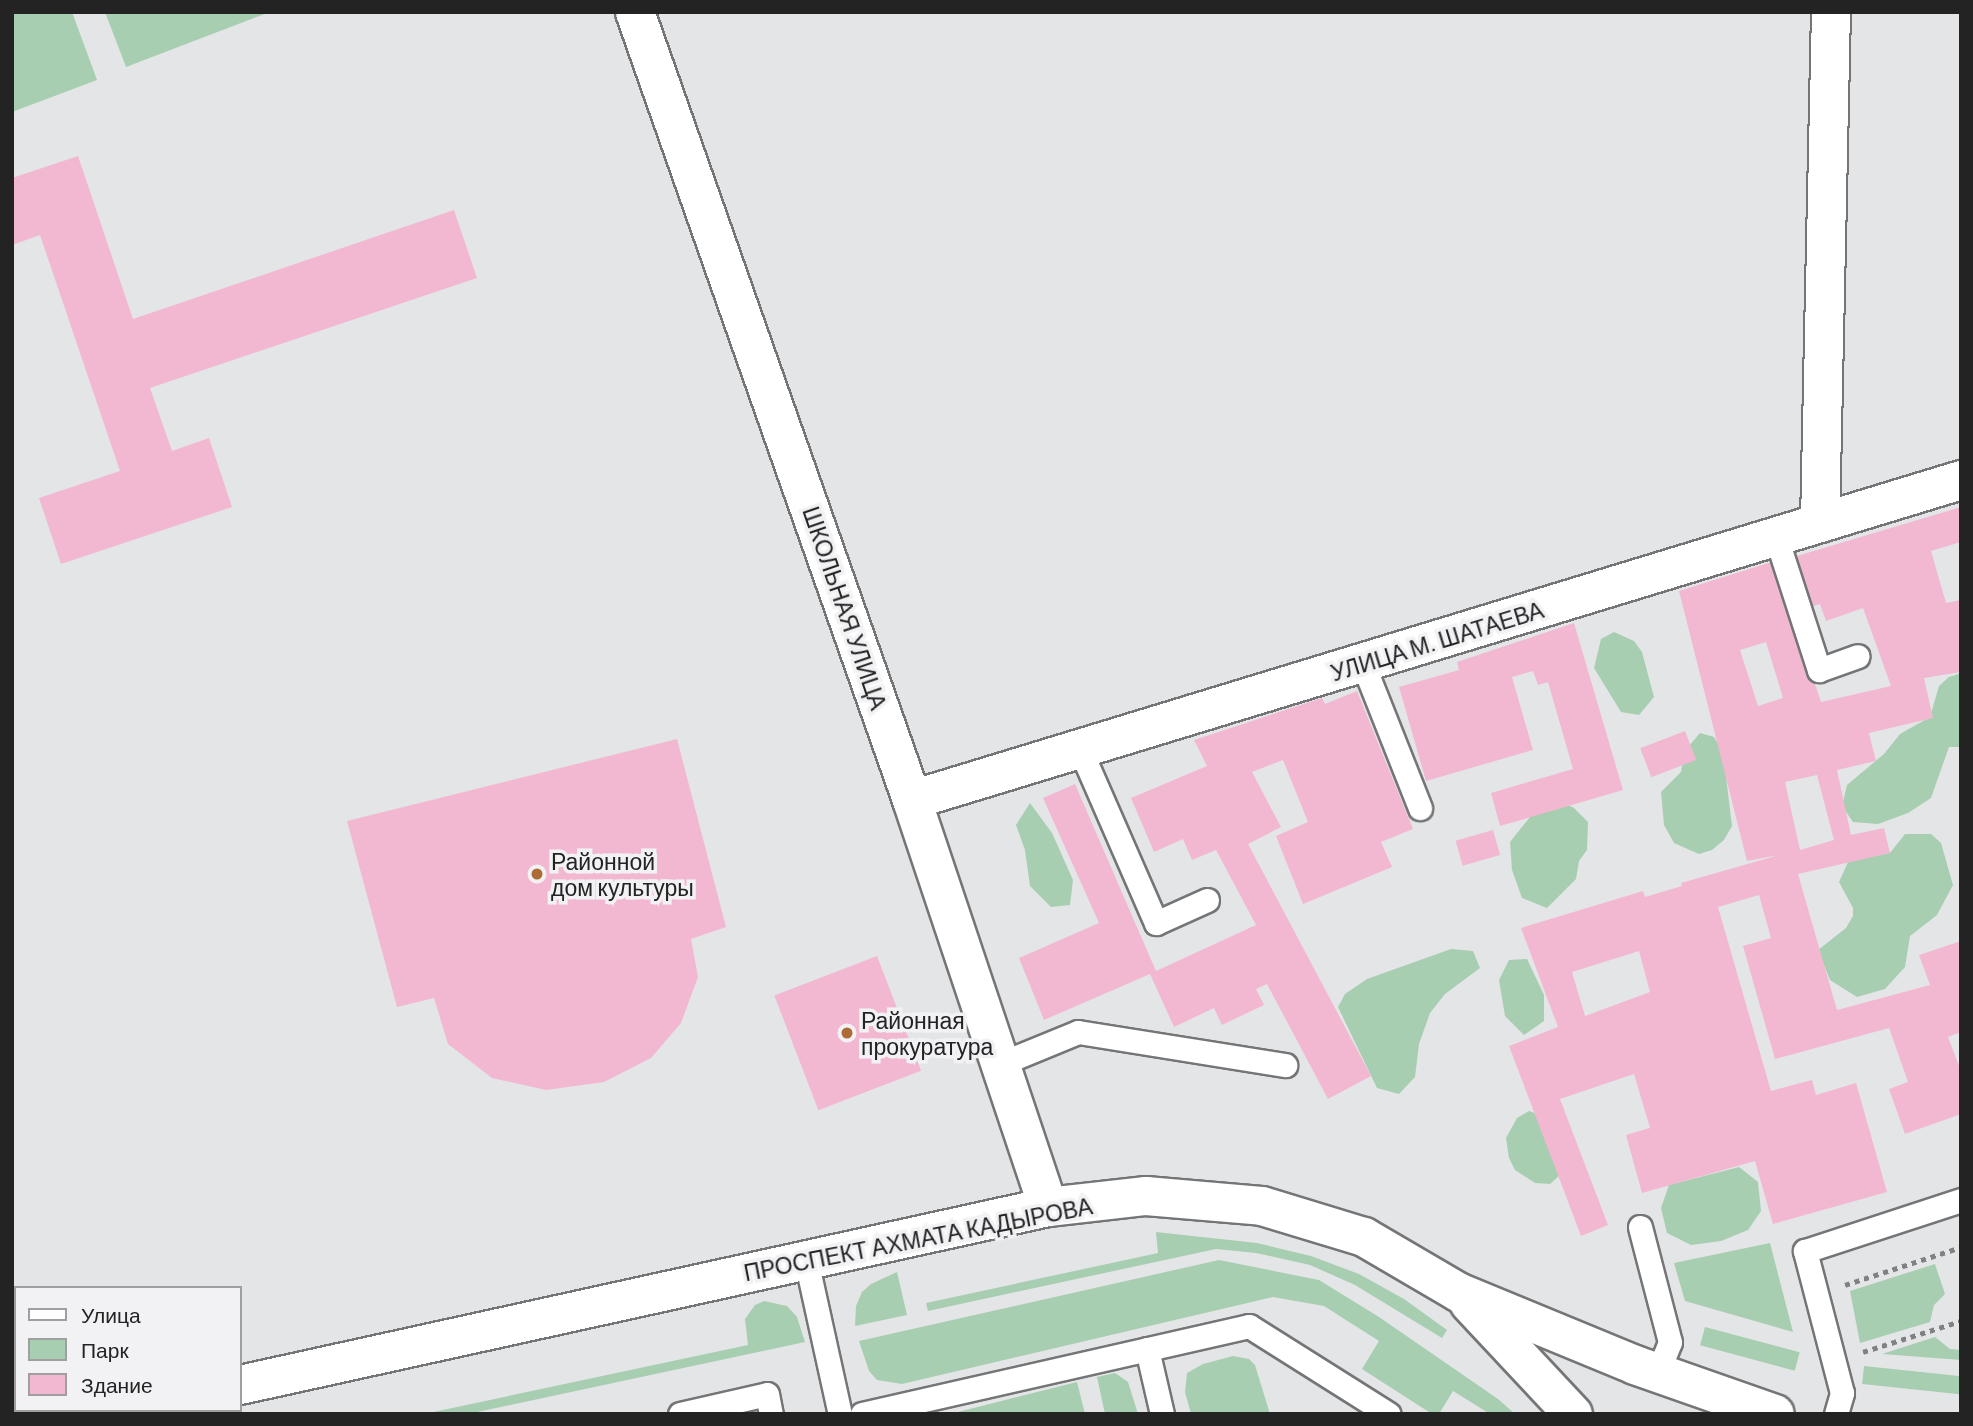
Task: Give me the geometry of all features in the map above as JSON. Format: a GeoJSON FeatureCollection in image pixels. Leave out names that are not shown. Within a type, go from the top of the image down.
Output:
{"type":"FeatureCollection","features":[{"type":"Feature","properties":{"kind":"main road","name":"ШКОЛЬНАЯ УЛИЦА"},"geometry":{"type":"LineString","coordinates":[[635,12],[912,800],[1048,1207]]}},
{"type":"Feature","properties":{"kind":"main road"},"geometry":{"type":"LineString","coordinates":[[1820,523],[1831,12]]}},
{"type":"Feature","properties":{"kind":"main road","name":"УЛИЦА М. ШАТАЕВА"},"geometry":{"type":"LineString","coordinates":[[912,800],[1961,480]]}},
{"type":"Feature","properties":{"kind":"main road","name":"ПРОСПЕКТ АХМАТА КАДЫРОВА"},"geometry":{"type":"LineString","coordinates":[[242,1385],[1048,1207],[1146,1196],[1262,1206],[1364,1237],[1458,1292],[1657,1374],[1775,1414]]}},
{"type":"Feature","properties":{"kind":"main road"},"geometry":{"type":"LineString","coordinates":[[1458,1292],[1573,1414]]}},
{"type":"Feature","properties":{"kind":"lane"},"geometry":{"type":"LineString","coordinates":[[1776,537],[1819,670],[1858,656]]}},
{"type":"Feature","properties":{"kind":"lane"},"geometry":{"type":"LineString","coordinates":[[1363,664],[1420,808]]}},
{"type":"Feature","properties":{"kind":"lane"},"geometry":{"type":"LineString","coordinates":[[1080,749],[1156,923],[1207,900]]}},
{"type":"Feature","properties":{"kind":"lane"},"geometry":{"type":"LineString","coordinates":[[1000,1063],[1078,1032],[1285,1065]]}},
{"type":"Feature","properties":{"kind":"lane"},"geometry":{"type":"LineString","coordinates":[[1836,1414],[1842,1393],[1805,1251],[1961,1200]]}},
{"type":"Feature","properties":{"kind":"lane"},"geometry":{"type":"LineString","coordinates":[[1640,1227],[1670,1342],[1657,1374]]}},
{"type":"Feature","properties":{"kind":"lane"},"geometry":{"type":"LineString","coordinates":[[806,1260],[840,1414]]}},
{"type":"Feature","properties":{"kind":"lane"},"geometry":{"type":"LineString","coordinates":[[862,1414],[1249,1326],[1389,1414]]}},
{"type":"Feature","properties":{"kind":"lane"},"geometry":{"type":"LineString","coordinates":[[1147,1349],[1162,1414]]}},
{"type":"Feature","properties":{"kind":"lane"},"geometry":{"type":"LineString","coordinates":[[680,1414],[767,1394],[771,1414]]}},
{"type":"Feature","properties":{"kind":"path"},"geometry":{"type":"LineString","coordinates":[[1816,1295],[1961,1247]]}},
{"type":"Feature","properties":{"kind":"path"},"geometry":{"type":"LineString","coordinates":[[1853,1355],[1961,1321]]}},
{"type":"Feature","properties":{"kind":"green space"},"geometry":{"type":"Polygon","coordinates":[[[12,12],[72,12],[97,80],[12,112],[12,12]]]}},
{"type":"Feature","properties":{"kind":"green space"},"geometry":{"type":"Polygon","coordinates":[[[105,12],[270,12],[126,67],[105,12]]]}},
{"type":"Feature","properties":{"kind":"green space"},"geometry":{"type":"Polygon","coordinates":[[[1614,632],[1634,641],[1642,652],[1654,697],[1639,715],[1621,712],[1594,668],[1601,639],[1614,632]]]}},
{"type":"Feature","properties":{"kind":"green space"},"geometry":{"type":"Polygon","coordinates":[[[1961,673],[1961,747],[1949,747],[1931,798],[1908,813],[1878,824],[1853,822],[1842,806],[1847,785],[1884,754],[1900,734],[1930,717],[1939,686],[1949,677],[1961,673]]]}},
{"type":"Feature","properties":{"kind":"green space"},"geometry":{"type":"Polygon","coordinates":[[[1700,733],[1714,737],[1723,752],[1732,826],[1724,840],[1712,850],[1699,854],[1674,843],[1664,825],[1661,792],[1681,772],[1684,752],[1700,733]]]}},
{"type":"Feature","properties":{"kind":"green space"},"geometry":{"type":"Polygon","coordinates":[[[1561,802],[1574,808],[1588,822],[1587,850],[1579,861],[1576,879],[1547,908],[1522,898],[1512,870],[1510,842],[1534,812],[1561,802]]]}},
{"type":"Feature","properties":{"kind":"green space"},"geometry":{"type":"Polygon","coordinates":[[[1030,803],[1052,833],[1073,880],[1070,905],[1051,907],[1030,886],[1025,850],[1016,825],[1030,803]]]}},
{"type":"Feature","properties":{"kind":"green space"},"geometry":{"type":"Polygon","coordinates":[[[1905,834],[1931,834],[1941,843],[1953,885],[1937,915],[1910,936],[1905,967],[1885,989],[1857,997],[1830,980],[1818,950],[1846,928],[1853,916],[1853,908],[1839,882],[1849,860],[1890,853],[1905,834]]]}},
{"type":"Feature","properties":{"kind":"green space"},"geometry":{"type":"Polygon","coordinates":[[[1451,949],[1473,951],[1480,968],[1445,994],[1430,1013],[1419,1044],[1415,1077],[1399,1094],[1377,1088],[1338,1007],[1345,994],[1367,979],[1451,949]]]}},
{"type":"Feature","properties":{"kind":"green space"},"geometry":{"type":"Polygon","coordinates":[[[1527,959],[1544,995],[1544,1021],[1524,1035],[1505,1016],[1499,980],[1509,960],[1527,959]]]}},
{"type":"Feature","properties":{"kind":"green space"},"geometry":{"type":"Polygon","coordinates":[[[1529,1111],[1548,1118],[1560,1175],[1550,1184],[1535,1183],[1515,1170],[1509,1158],[1506,1138],[1517,1118],[1529,1111]]]}},
{"type":"Feature","properties":{"kind":"green space"},"geometry":{"type":"Polygon","coordinates":[[[1739,1167],[1758,1182],[1761,1211],[1748,1230],[1721,1241],[1691,1245],[1667,1233],[1661,1208],[1669,1185],[1739,1167]]]}},
{"type":"Feature","properties":{"kind":"green space"},"geometry":{"type":"Polygon","coordinates":[[[1156,1232],[1257,1243],[1311,1256],[1359,1274],[1404,1299],[1447,1330],[1442,1338],[1355,1285],[1310,1265],[1256,1253],[1216,1249],[928,1311],[926,1303],[1158,1253],[1156,1232]]]}},
{"type":"Feature","properties":{"kind":"green space"},"geometry":{"type":"Polygon","coordinates":[[[1770,1243],[1793,1332],[1685,1301],[1674,1263],[1770,1243]]]}},
{"type":"Feature","properties":{"kind":"green space"},"geometry":{"type":"Polygon","coordinates":[[[1219,1260],[1319,1280],[1379,1317],[1498,1399],[1515,1414],[1490,1414],[1453,1391],[1439,1414],[1432,1414],[1362,1369],[1379,1341],[1324,1306],[1273,1297],[902,1384],[877,1380],[869,1371],[859,1341],[1219,1260]]]}},
{"type":"Feature","properties":{"kind":"green space"},"geometry":{"type":"Polygon","coordinates":[[[1935,1264],[1945,1294],[1934,1305],[1930,1322],[1860,1343],[1850,1291],[1935,1264]]]}},
{"type":"Feature","properties":{"kind":"green space"},"geometry":{"type":"Polygon","coordinates":[[[897,1272],[907,1315],[855,1326],[856,1306],[862,1292],[871,1284],[897,1272]]]}},
{"type":"Feature","properties":{"kind":"green space"},"geometry":{"type":"Polygon","coordinates":[[[764,1301],[787,1306],[797,1317],[805,1342],[468,1414],[424,1414],[748,1345],[745,1319],[755,1305],[764,1301]]]}},
{"type":"Feature","properties":{"kind":"green space"},"geometry":{"type":"Polygon","coordinates":[[[1705,1327],[1800,1352],[1795,1371],[1700,1345],[1705,1327]]]}},
{"type":"Feature","properties":{"kind":"green space"},"geometry":{"type":"Polygon","coordinates":[[[1935,1337],[1950,1349],[1961,1350],[1961,1360],[1882,1354],[1935,1337]]]}},
{"type":"Feature","properties":{"kind":"green space"},"geometry":{"type":"Polygon","coordinates":[[[1233,1356],[1249,1359],[1255,1365],[1270,1414],[1191,1414],[1185,1392],[1187,1373],[1203,1364],[1233,1356]]]}},
{"type":"Feature","properties":{"kind":"green space"},"geometry":{"type":"Polygon","coordinates":[[[1864,1366],[1961,1376],[1960,1394],[1862,1384],[1864,1366]]]}},
{"type":"Feature","properties":{"kind":"green space"},"geometry":{"type":"Polygon","coordinates":[[[1115,1373],[1128,1382],[1138,1414],[1105,1414],[1097,1377],[1115,1373]]]}},
{"type":"Feature","properties":{"kind":"green space"},"geometry":{"type":"Polygon","coordinates":[[[1077,1382],[1085,1414],[950,1414],[1077,1382]]]}},
{"type":"Feature","properties":{"kind":"building"},"geometry":{"type":"Polygon","coordinates":[[[78,156],[133,319],[454,210],[477,278],[150,388],[172,451],[209,438],[232,507],[61,564],[39,498],[120,471],[40,235],[12,245],[12,178],[78,156]]]}},
{"type":"Feature","properties":{"kind":"building"},"geometry":{"type":"Polygon","coordinates":[[[1961,507],[1961,542],[1931,551],[1946,603],[1961,600],[1961,672],[1924,678],[1933,718],[1869,733],[1876,761],[1837,770],[1851,835],[1884,828],[1890,853],[1798,874],[1837,1010],[1930,985],[1919,955],[1961,941],[1961,1032],[1948,1037],[1961,1071],[1961,1114],[1905,1134],[1889,1089],[1908,1082],[1889,1028],[1775,1059],[1743,946],[1771,938],[1759,895],[1718,907],[1771,1091],[1812,1080],[1816,1095],[1856,1083],[1887,1192],[1773,1224],[1755,1161],[1642,1193],[1626,1135],[1650,1128],[1634,1074],[1560,1099],[1608,1225],[1581,1236],[1509,1046],[1558,1027],[1521,928],[1643,891],[1645,897],[1682,886],[1681,883],[1779,855],[1747,861],[1679,591],[1775,561],[1821,702],[1891,686],[1863,608],[1826,621],[1820,604],[1805,609],[1787,559],[1961,507]],[[1766,642],[1740,650],[1758,706],[1783,698],[1766,642]],[[1817,775],[1785,782],[1800,850],[1834,840],[1817,775]],[[1639,951],[1572,972],[1585,1016],[1650,992],[1639,951]]]}},
{"type":"Feature","properties":{"kind":"building"},"geometry":{"type":"Polygon","coordinates":[[[1574,623],[1623,790],[1500,826],[1491,793],[1573,769],[1548,682],[1538,685],[1533,671],[1512,677],[1533,750],[1426,781],[1399,687],[1459,670],[1457,662],[1574,623]]]}},
{"type":"Feature","properties":{"kind":"building"},"geometry":{"type":"Polygon","coordinates":[[[1357,691],[1413,829],[1381,842],[1392,867],[1303,904],[1276,836],[1308,822],[1283,760],[1252,772],[1281,827],[1248,844],[1371,1076],[1328,1099],[1267,984],[1256,989],[1264,1005],[1222,1025],[1214,1008],[1174,1027],[1150,974],[1044,1020],[1019,958],[1099,923],[1043,798],[1075,784],[1156,971],[1256,925],[1216,850],[1192,860],[1183,839],[1154,852],[1131,798],[1207,766],[1194,740],[1322,698],[1325,704],[1357,691]]]}},
{"type":"Feature","properties":{"kind":"building"},"geometry":{"type":"Polygon","coordinates":[[[1685,731],[1696,760],[1651,777],[1640,748],[1685,731]]]}},
{"type":"Feature","properties":{"kind":"building","name":"Районной дом культуры"},"geometry":{"type":"Polygon","coordinates":[[[677,739],[726,927],[691,939],[698,977],[681,1023],[651,1058],[604,1082],[546,1090],[492,1078],[448,1044],[434,998],[397,1007],[347,821],[677,739]]]}},
{"type":"Feature","properties":{"kind":"building"},"geometry":{"type":"Polygon","coordinates":[[[1493,830],[1500,855],[1463,866],[1456,841],[1493,830]]]}},
{"type":"Feature","properties":{"kind":"building","name":"Районная прокуратура"},"geometry":{"type":"Polygon","coordinates":[[[877,956],[921,1071],[818,1110],[774,995],[877,956]]]}},
{"type":"Feature","properties":{"kind":"place","name":"Районной дом культуры"},"geometry":{"type":"Point","coordinates":[537,874]}},
{"type":"Feature","properties":{"kind":"place","name":"Районная прокуратура"},"geometry":{"type":"Point","coordinates":[847,1033]}}]}
